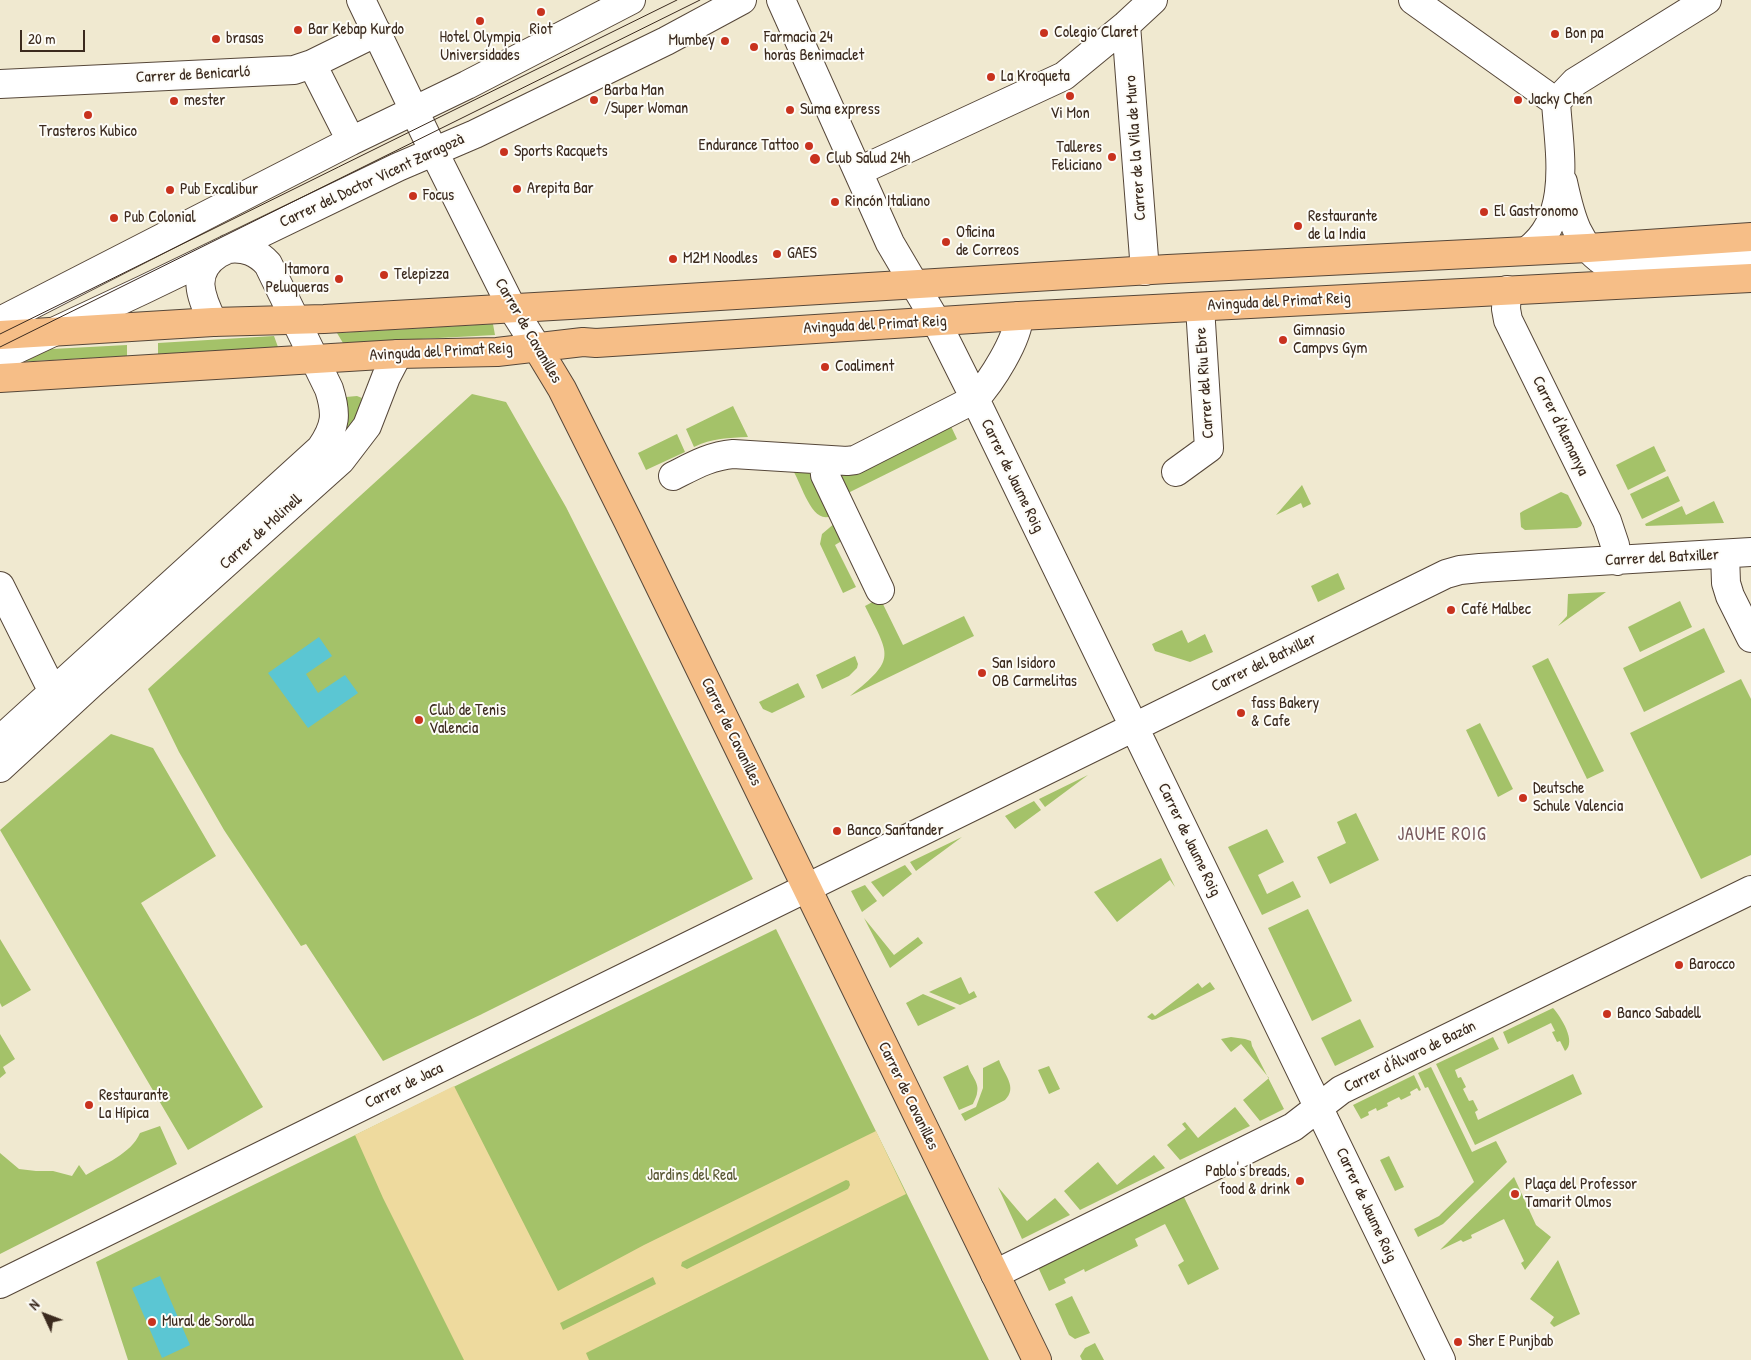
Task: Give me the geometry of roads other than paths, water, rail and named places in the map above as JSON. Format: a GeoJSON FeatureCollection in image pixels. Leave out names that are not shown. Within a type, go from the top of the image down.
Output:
{"type":"FeatureCollection","features":[{"type":"Feature","properties":{"kind":"main road"},"geometry":{"type":"LineString","coordinates":[[0,335],[1588,248],[1751,237]]}},
{"type":"Feature","properties":{"kind":"main road"},"geometry":{"type":"LineString","coordinates":[[1019,316],[1028,306],[1038,300],[1112,292],[1145,271]]}},
{"type":"Feature","properties":{"kind":"main road","name":"Avinguda del Primat Reig"},"geometry":{"type":"LineString","coordinates":[[0,378],[398,354],[497,352],[582,342],[596,343],[1019,316],[1751,278]]}},
{"type":"Feature","properties":{"kind":"main road","name":"Carrer de Cavanilles"},"geometry":{"type":"LineString","coordinates":[[536,346],[562,389],[628,521],[1037,1360]]}},
{"type":"Feature","properties":{"kind":"street","name":"Carrer de Cavanilles"},"geometry":{"type":"LineString","coordinates":[[361,0],[512,308],[536,346]]}},
{"type":"Feature","properties":{"kind":"street"},"geometry":{"type":"LineString","coordinates":[[0,321],[631,0]]}},
{"type":"Feature","properties":{"kind":"street","name":"Carrer del Doctor Vicent Zaragozà"},"geometry":{"type":"LineString","coordinates":[[0,358],[398,166],[475,134],[666,41],[742,0]]}},
{"type":"Feature","properties":{"kind":"street","name":"Carrer de Jaume Roig"},"geometry":{"type":"LineString","coordinates":[[781,0],[890,243],[936,321],[975,399],[1442,1360]]}},
{"type":"Feature","properties":{"kind":"street"},"geometry":{"type":"LineString","coordinates":[[859,171],[1064,76],[1153,0]]}},
{"type":"Feature","properties":{"kind":"street"},"geometry":{"type":"LineString","coordinates":[[1413,0],[1556,102]]}},
{"type":"Feature","properties":{"kind":"street"},"geometry":{"type":"LineString","coordinates":[[1692,4],[1575,82],[1556,102],[1561,174],[1573,220],[1588,248],[1597,258],[1610,265],[1751,259]]}},
{"type":"Feature","properties":{"kind":"street","name":"Carrer de la Vila de Muro"},"geometry":{"type":"LineString","coordinates":[[1126,25],[1145,271]]}},
{"type":"Feature","properties":{"kind":"street","name":"Carrer de Benicarló"},"geometry":{"type":"LineString","coordinates":[[0,84],[294,70],[312,64],[377,32]]}},
{"type":"Feature","properties":{"kind":"street"},"geometry":{"type":"LineString","coordinates":[[312,64],[351,141]]}},
{"type":"Feature","properties":{"kind":"street"},"geometry":{"type":"LineString","coordinates":[[1528,250],[1537,243],[1552,222],[1561,174]]}},
{"type":"Feature","properties":{"kind":"street","name":"Carrer de Molinell"},"geometry":{"type":"LineString","coordinates":[[0,768],[35,721],[53,692],[84,677],[322,448],[334,425],[334,411],[329,389],[268,264],[254,252],[243,248],[224,251]]}},
{"type":"Feature","properties":{"kind":"street"},"geometry":{"type":"LineString","coordinates":[[213,322],[202,298],[200,284],[204,268],[213,257],[224,251]]}},
{"type":"Feature","properties":{"kind":"street","name":"Carrer d'Alemanya"},"geometry":{"type":"LineString","coordinates":[[1507,290],[1506,308],[1508,320],[1607,521],[1615,545],[1617,561]]}},
{"type":"Feature","properties":{"kind":"street","name":"Carrer del Riu Ebre"},"geometry":{"type":"LineString","coordinates":[[1176,472],[1209,448],[1200,307]]}},
{"type":"Feature","properties":{"kind":"street"},"geometry":{"type":"LineString","coordinates":[[673,476],[706,459],[720,455],[855,460],[975,399],[988,383],[1015,336],[1019,316]]}},
{"type":"Feature","properties":{"kind":"street","name":"Carrer de Molinell"},"geometry":{"type":"LineString","coordinates":[[0,740],[35,721],[84,677],[341,460],[366,426],[386,377],[398,354]]}},
{"type":"Feature","properties":{"kind":"street"},"geometry":{"type":"LineString","coordinates":[[824,460],[825,475],[880,590]]}},
{"type":"Feature","properties":{"kind":"street"},"geometry":{"type":"LineString","coordinates":[[1738,553],[1726,583],[1751,638]]}},
{"type":"Feature","properties":{"kind":"street","name":"Carrer del Batxiller"},"geometry":{"type":"LineString","coordinates":[[806,887],[1446,574],[1460,570],[1480,568],[1738,553]]}},
{"type":"Feature","properties":{"kind":"street"},"geometry":{"type":"LineString","coordinates":[[0,586],[53,692]]}},
{"type":"Feature","properties":{"kind":"street","name":"Carrer de Jaca"},"geometry":{"type":"LineString","coordinates":[[0,1284],[765,909],[806,887]]}},
{"type":"Feature","properties":{"kind":"street","name":"Carrer d'Álvaro de Bazán"},"geometry":{"type":"LineString","coordinates":[[995,1274],[1293,1127],[1341,1090],[1751,890]]}},
{"type":"Feature","properties":{"kind":"water"},"geometry":{"type":"Polygon","coordinates":[[[319,637],[332,656],[306,674],[318,693],[345,675],[358,693],[308,728],[268,673],[319,637]]]}},
{"type":"Feature","properties":{"kind":"water"},"geometry":{"type":"Polygon","coordinates":[[[160,1276],[190,1345],[162,1358],[132,1288],[160,1276]]]}},
{"type":"Feature","properties":{"kind":"tram line"},"geometry":{"type":"LineString","coordinates":[[0,334],[677,0]]}},
{"type":"Feature","properties":{"kind":"tram line"},"geometry":{"type":"LineString","coordinates":[[0,347],[700,0]]}},
{"type":"Feature","properties":{"kind":"place","name":"Riot"},"geometry":{"type":"Point","coordinates":[541,12]}},
{"type":"Feature","properties":{"kind":"place","name":"Hotel Olympia Universidades"},"geometry":{"type":"Point","coordinates":[480,21]}},
{"type":"Feature","properties":{"kind":"place","name":"Bar Kebap Kurdo"},"geometry":{"type":"Point","coordinates":[298,30]}},
{"type":"Feature","properties":{"kind":"place","name":"Colegio Claret"},"geometry":{"type":"Point","coordinates":[1044,33]}},
{"type":"Feature","properties":{"kind":"place","name":"Bon pa"},"geometry":{"type":"Point","coordinates":[1555,34]}},
{"type":"Feature","properties":{"kind":"place","name":"brasas"},"geometry":{"type":"Point","coordinates":[216,39]}},
{"type":"Feature","properties":{"kind":"place","name":"Mumbey"},"geometry":{"type":"Point","coordinates":[725,41]}},
{"type":"Feature","properties":{"kind":"place","name":"Farmacia 24 horas Benimaclet"},"geometry":{"type":"Point","coordinates":[754,47]}},
{"type":"Feature","properties":{"kind":"place","name":"La Kroqueta"},"geometry":{"type":"Point","coordinates":[991,77]}},
{"type":"Feature","properties":{"kind":"place","name":"Vi Mon"},"geometry":{"type":"Point","coordinates":[1070,96]}},
{"type":"Feature","properties":{"kind":"place","name":"Barba Man /Super Woman"},"geometry":{"type":"Point","coordinates":[594,100]}},
{"type":"Feature","properties":{"kind":"place","name":"Jacky Chen"},"geometry":{"type":"Point","coordinates":[1518,100]}},
{"type":"Feature","properties":{"kind":"place","name":"mester"},"geometry":{"type":"Point","coordinates":[174,101]}},
{"type":"Feature","properties":{"kind":"place","name":"Suma express"},"geometry":{"type":"Point","coordinates":[790,110]}},
{"type":"Feature","properties":{"kind":"place","name":"Trasteros Kubico"},"geometry":{"type":"Point","coordinates":[88,115]}},
{"type":"Feature","properties":{"kind":"place","name":"Endurance Tattoo"},"geometry":{"type":"Point","coordinates":[809,146]}},
{"type":"Feature","properties":{"kind":"place","name":"Sports Racquets"},"geometry":{"type":"Point","coordinates":[504,152]}},
{"type":"Feature","properties":{"kind":"place","name":"Talleres Feliciano"},"geometry":{"type":"Point","coordinates":[1112,157]}},
{"type":"Feature","properties":{"kind":"place","name":"Club Salud 24h"},"geometry":{"type":"Point","coordinates":[815,159]}},
{"type":"Feature","properties":{"kind":"place","name":"Arepita Bar"},"geometry":{"type":"Point","coordinates":[517,189]}},
{"type":"Feature","properties":{"kind":"place","name":"Pub Excalibur"},"geometry":{"type":"Point","coordinates":[170,190]}},
{"type":"Feature","properties":{"kind":"place","name":"Focus"},"geometry":{"type":"Point","coordinates":[413,196]}},
{"type":"Feature","properties":{"kind":"place","name":"Rincón Italiano"},"geometry":{"type":"Point","coordinates":[835,202]}},
{"type":"Feature","properties":{"kind":"place","name":"El Gastronomo"},"geometry":{"type":"Point","coordinates":[1484,212]}},
{"type":"Feature","properties":{"kind":"place","name":"Pub Colonial"},"geometry":{"type":"Point","coordinates":[114,218]}},
{"type":"Feature","properties":{"kind":"place","name":"Restaurante de la India"},"geometry":{"type":"Point","coordinates":[1298,226]}},
{"type":"Feature","properties":{"kind":"place","name":"Oficina de Correos"},"geometry":{"type":"Point","coordinates":[946,242]}},
{"type":"Feature","properties":{"kind":"place","name":"GAES"},"geometry":{"type":"Point","coordinates":[777,254]}},
{"type":"Feature","properties":{"kind":"place","name":"M2M Noodles"},"geometry":{"type":"Point","coordinates":[673,259]}},
{"type":"Feature","properties":{"kind":"place","name":"Telepizza"},"geometry":{"type":"Point","coordinates":[384,275]}},
{"type":"Feature","properties":{"kind":"place","name":"Itamora Peluqueras"},"geometry":{"type":"Point","coordinates":[339,279]}},
{"type":"Feature","properties":{"kind":"place","name":"Gimnasio Campvs Gym"},"geometry":{"type":"Point","coordinates":[1283,340]}},
{"type":"Feature","properties":{"kind":"place","name":"Coaliment"},"geometry":{"type":"Point","coordinates":[825,367]}},
{"type":"Feature","properties":{"kind":"place","name":"Café Malbec"},"geometry":{"type":"Point","coordinates":[1451,610]}},
{"type":"Feature","properties":{"kind":"place","name":"San Isidoro OB Carmelitas"},"geometry":{"type":"Point","coordinates":[982,673]}},
{"type":"Feature","properties":{"kind":"place","name":"fass Bakery & Cafe"},"geometry":{"type":"Point","coordinates":[1241,713]}},
{"type":"Feature","properties":{"kind":"place","name":"Club de Tenis Valencia"},"geometry":{"type":"Point","coordinates":[419,720]}},
{"type":"Feature","properties":{"kind":"place","name":"Deutsche Schule Valencia"},"geometry":{"type":"Point","coordinates":[1523,798]}},
{"type":"Feature","properties":{"kind":"place","name":"Banco Santander"},"geometry":{"type":"Point","coordinates":[837,831]}},
{"type":"Feature","properties":{"kind":"place","name":"Barocco"},"geometry":{"type":"Point","coordinates":[1679,965]}},
{"type":"Feature","properties":{"kind":"place","name":"Banco Sabadell"},"geometry":{"type":"Point","coordinates":[1607,1014]}},
{"type":"Feature","properties":{"kind":"place","name":"Restaurante La Hípica"},"geometry":{"type":"Point","coordinates":[89,1105]}},
{"type":"Feature","properties":{"kind":"place","name":"Pablo's breads, food & drink"},"geometry":{"type":"Point","coordinates":[1300,1181]}},
{"type":"Feature","properties":{"kind":"place","name":"Plaça del Professor Tamarit Olmos"},"geometry":{"type":"Point","coordinates":[1515,1194]}},
{"type":"Feature","properties":{"kind":"place","name":"Mural de Sorolla"},"geometry":{"type":"Point","coordinates":[152,1322]}},
{"type":"Feature","properties":{"kind":"place","name":"Sher E Punjbab"},"geometry":{"type":"Point","coordinates":[1458,1342]}},
{"type":"Feature","properties":{"kind":"district","name":"JAUME ROIG"},"geometry":{"type":"Point","coordinates":[1442,835]}},
{"type":"Feature","properties":{"kind":"park label","name":"Jardins del Real"},"geometry":{"type":"Point","coordinates":[692,1176]}}]}
